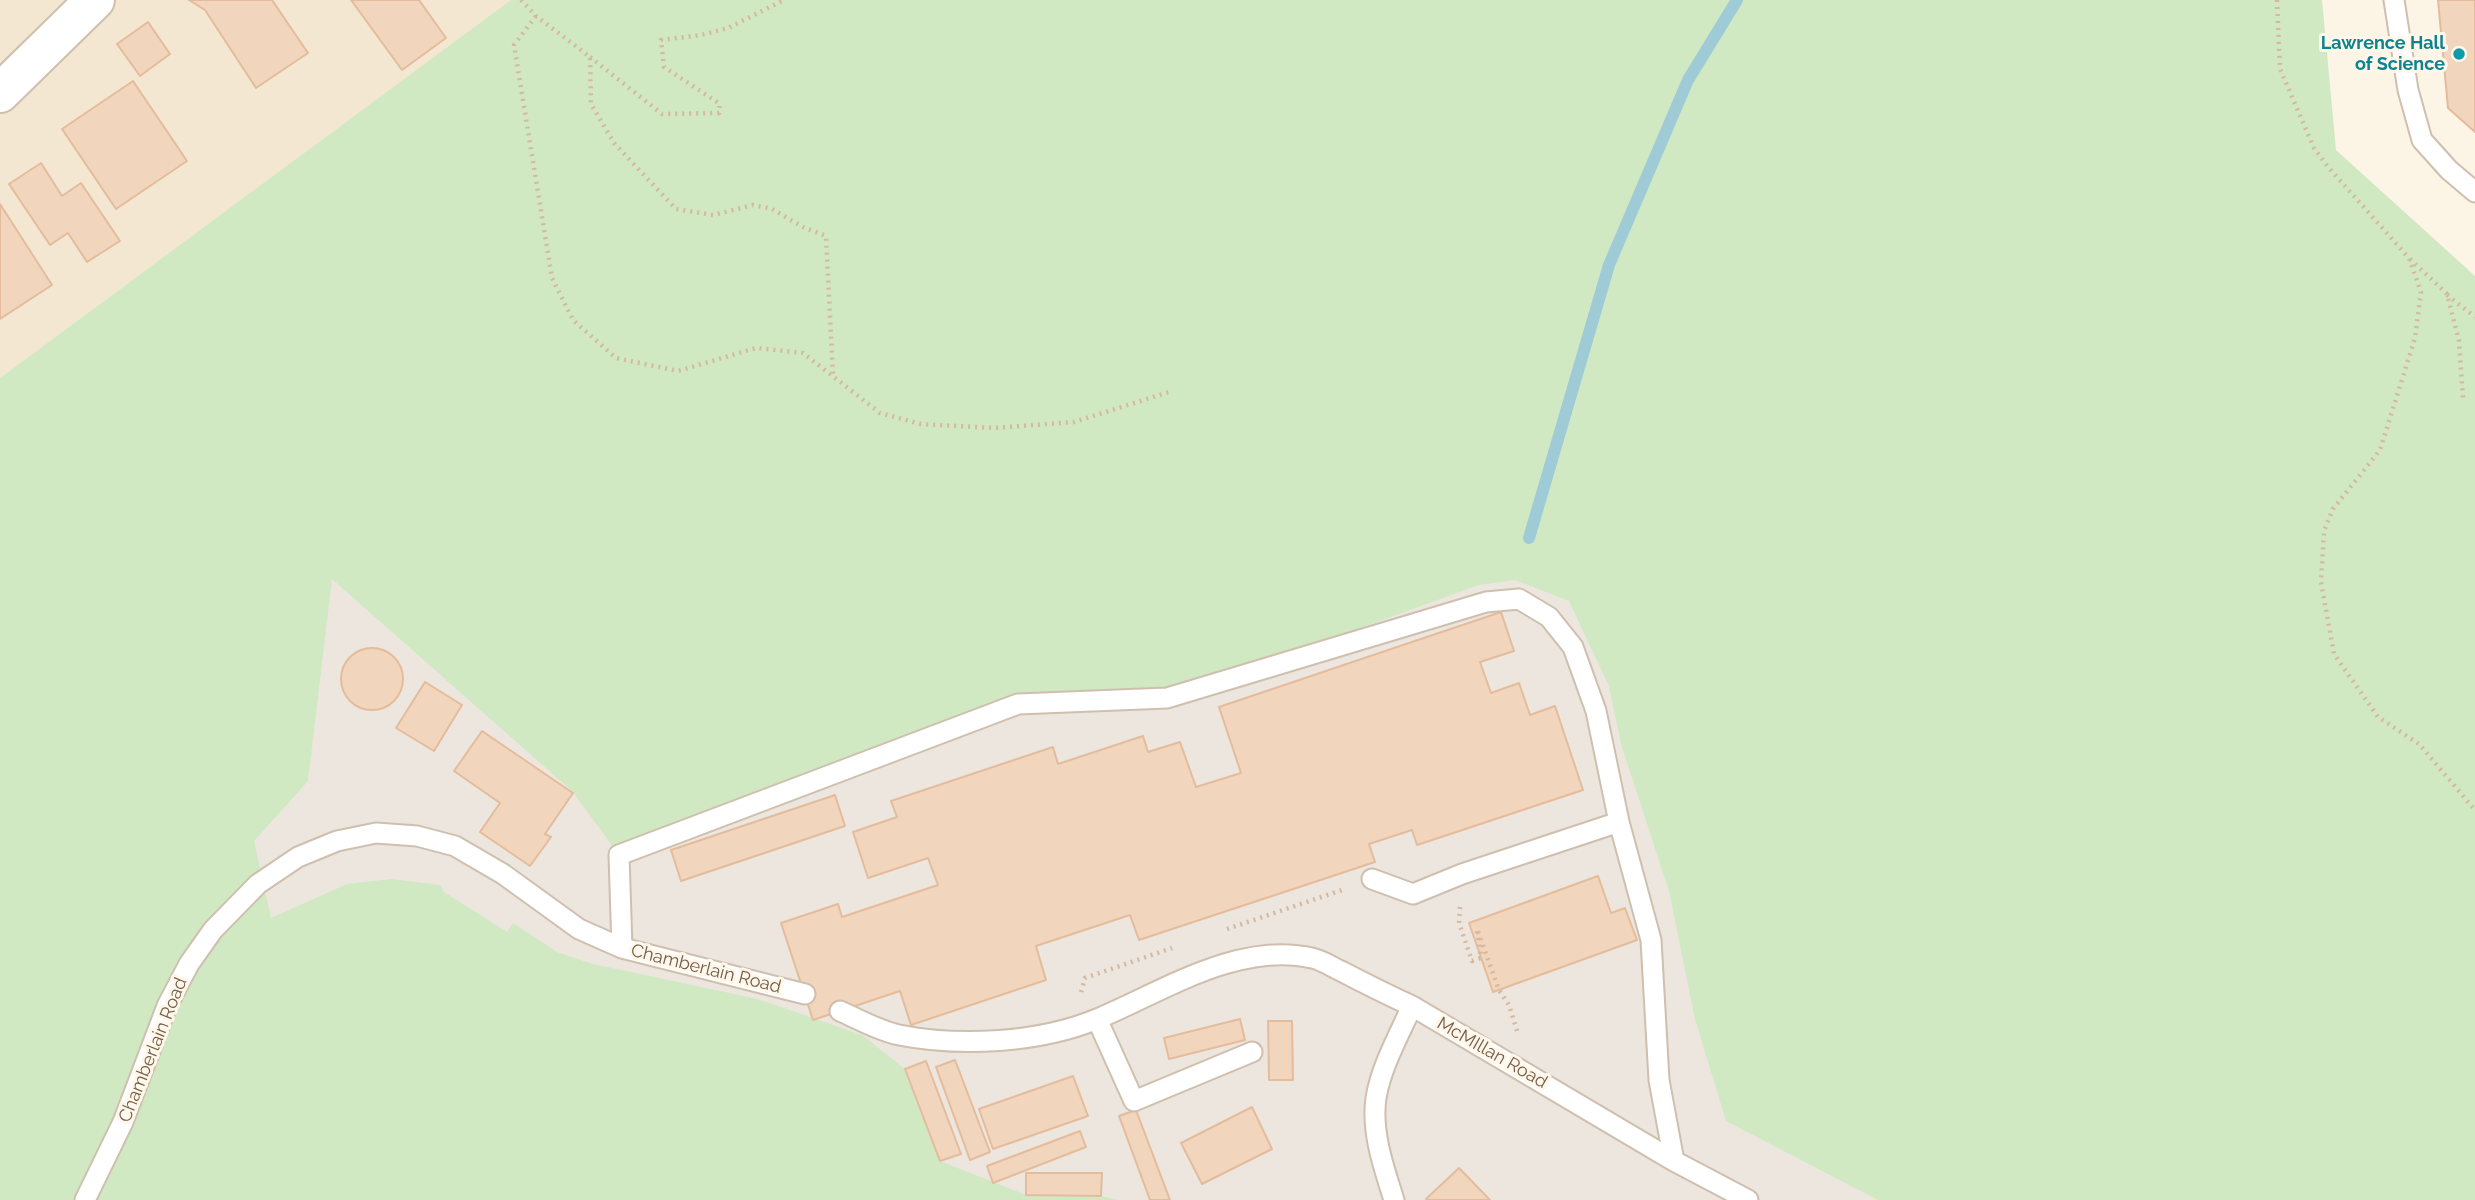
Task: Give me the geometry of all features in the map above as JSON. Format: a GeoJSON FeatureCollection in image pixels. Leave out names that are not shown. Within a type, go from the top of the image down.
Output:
{"type":"FeatureCollection","features":[{"type":"Feature","properties":{"kind":"street"},"geometry":{"type":"LineString","coordinates":[[0,93],[95,0]]}},
{"type":"Feature","properties":{"kind":"lane"},"geometry":{"type":"LineString","coordinates":[[2394,0],[2408,90],[2422,140],[2449,170],[2475,192]]}},
{"type":"Feature","properties":{"kind":"lane"},"geometry":{"type":"LineString","coordinates":[[622,948],[619,855],[1018,704],[1167,698],[1486,603],[1519,599],[1549,617],[1573,647],[1596,711],[1619,821],[1651,940],[1658,1080],[1674,1161]]}},
{"type":"Feature","properties":{"kind":"lane"},"geometry":{"type":"LineString","coordinates":[[1372,879],[1413,894],[1462,874],[1619,821]]}},
{"type":"Feature","properties":{"kind":"lane","name":"Chamberlain Road"},"geometry":{"type":"LineString","coordinates":[[85,1200],[123,1122],[167,1006],[189,964],[213,930],[258,884],[298,857],[337,841],[376,833],[417,836],[455,846],[503,874],[579,929],[622,948],[805,994]]}},
{"type":"Feature","properties":{"kind":"lane"},"geometry":{"type":"LineString","coordinates":[[840,1011],[896,1034],[959,1043],[1002,1040],[1072,1028],[1187,976],[1245,958],[1288,955],[1314,958],[1412,1006],[1390,1055],[1376,1098],[1377,1136],[1394,1200]]}},
{"type":"Feature","properties":{"kind":"lane","name":"McMIllan Road"},"geometry":{"type":"LineString","coordinates":[[1412,1006],[1674,1161],[1748,1200]]}},
{"type":"Feature","properties":{"kind":"lane"},"geometry":{"type":"LineString","coordinates":[[1097,1019],[1134,1101],[1252,1052]]}},
{"type":"Feature","properties":{"kind":"path"},"geometry":{"type":"LineString","coordinates":[[521,0],[536,16],[662,114],[719,113],[720,104],[664,66],[661,40],[729,28],[784,0]]}},
{"type":"Feature","properties":{"kind":"path"},"geometry":{"type":"LineString","coordinates":[[2277,0],[2280,69],[2314,148],[2409,258],[2475,317]]}},
{"type":"Feature","properties":{"kind":"path"},"geometry":{"type":"LineString","coordinates":[[536,16],[514,46],[552,278],[573,320],[616,358],[678,371],[756,348],[803,354],[880,412],[921,424],[994,428],[1074,422],[1172,391]]}},
{"type":"Feature","properties":{"kind":"path"},"geometry":{"type":"LineString","coordinates":[[590,57],[591,104],[614,143],[676,208],[713,215],[753,205],[772,209],[803,227],[826,236],[833,377]]}},
{"type":"Feature","properties":{"kind":"path"},"geometry":{"type":"LineString","coordinates":[[2409,258],[2421,292],[2415,338],[2379,450],[2333,509],[2324,531],[2321,582],[2334,654],[2378,717],[2418,744],[2475,810]]}},
{"type":"Feature","properties":{"kind":"path"},"geometry":{"type":"LineString","coordinates":[[2447,294],[2459,341],[2463,398]]}},
{"type":"Feature","properties":{"kind":"path"},"geometry":{"type":"LineString","coordinates":[[1462,874],[1459,923],[1463,936],[1472,961],[1481,958],[1477,929],[1519,1035],[1504,1060]]}},
{"type":"Feature","properties":{"kind":"shaded area"},"geometry":{"type":"Polygon","coordinates":[[[0,0],[512,0],[0,378],[0,0]]]}},
{"type":"Feature","properties":{"kind":"shaded area"},"geometry":{"type":"Polygon","coordinates":[[[1285,341],[2475,1200],[0,1200],[332,579],[1285,341]]]}},
{"type":"Feature","properties":{"kind":"green space"},"geometry":{"type":"Polygon","coordinates":[[[511,0],[2322,0],[2336,150],[2475,276],[2475,1200],[1878,1200],[1726,1121],[1695,1019],[1669,891],[1621,744],[1609,686],[1569,601],[1515,580],[1479,585],[1167,698],[1018,704],[619,855],[573,792],[332,579],[308,781],[254,841],[271,918],[347,884],[391,879],[440,885],[444,892],[507,932],[513,923],[557,952],[593,964],[758,999],[862,1035],[905,1069],[940,1161],[1026,1195],[1101,1196],[1118,1200],[0,1200],[0,378],[511,0]]]}},
{"type":"Feature","properties":{"kind":"building"},"geometry":{"type":"Polygon","coordinates":[[[189,0],[272,0],[308,53],[256,88],[205,10],[189,0]]]}},
{"type":"Feature","properties":{"kind":"building"},"geometry":{"type":"Polygon","coordinates":[[[351,0],[419,0],[446,38],[402,70],[351,0]]]}},
{"type":"Feature","properties":{"kind":"building","name":"Lawrence Hall of Science"},"geometry":{"type":"Polygon","coordinates":[[[2438,0],[2475,0],[2475,132],[2448,108],[2438,0]]]}},
{"type":"Feature","properties":{"kind":"building"},"geometry":{"type":"Polygon","coordinates":[[[148,22],[170,54],[140,76],[117,44],[148,22]]]}},
{"type":"Feature","properties":{"kind":"building"},"geometry":{"type":"Polygon","coordinates":[[[133,81],[187,161],[116,209],[62,129],[133,81]]]}},
{"type":"Feature","properties":{"kind":"building"},"geometry":{"type":"Polygon","coordinates":[[[41,163],[62,196],[81,183],[120,241],[87,262],[68,233],[50,245],[9,184],[41,163]]]}},
{"type":"Feature","properties":{"kind":"building"},"geometry":{"type":"Polygon","coordinates":[[[0,204],[52,285],[0,319],[0,204]]]}},
{"type":"Feature","properties":{"kind":"building"},"geometry":{"type":"Polygon","coordinates":[[[1501,612],[1514,651],[1480,662],[1491,693],[1519,683],[1530,715],[1555,706],[1583,790],[1417,845],[1412,830],[1369,844],[1375,862],[1139,940],[1130,915],[1036,946],[1046,980],[911,1025],[900,991],[813,1020],[781,923],[838,904],[842,917],[938,885],[928,858],[868,878],[853,832],[897,817],[891,801],[1053,747],[1058,764],[1143,736],[1148,752],[1180,742],[1196,787],[1241,773],[1219,707],[1501,612]]]}},
{"type":"Feature","properties":{"kind":"building"},"geometry":{"type":"Polygon","coordinates":[[[372,648],[394,657],[403,679],[394,701],[372,710],[350,701],[341,679],[350,657],[372,648]]]}},
{"type":"Feature","properties":{"kind":"building"},"geometry":{"type":"Polygon","coordinates":[[[425,682],[462,705],[434,751],[396,728],[425,682]]]}},
{"type":"Feature","properties":{"kind":"building"},"geometry":{"type":"Polygon","coordinates":[[[482,731],[573,793],[545,834],[551,837],[530,866],[480,832],[500,803],[454,771],[482,731]]]}},
{"type":"Feature","properties":{"kind":"building"},"geometry":{"type":"Polygon","coordinates":[[[835,795],[845,826],[681,881],[671,850],[835,795]]]}},
{"type":"Feature","properties":{"kind":"building"},"geometry":{"type":"Polygon","coordinates":[[[1598,876],[1611,913],[1625,908],[1637,940],[1493,992],[1469,923],[1598,876]]]}},
{"type":"Feature","properties":{"kind":"building"},"geometry":{"type":"Polygon","coordinates":[[[1240,1019],[1245,1040],[1169,1059],[1164,1038],[1240,1019]]]}},
{"type":"Feature","properties":{"kind":"building"},"geometry":{"type":"Polygon","coordinates":[[[1268,1021],[1292,1021],[1293,1080],[1269,1080],[1268,1021]]]}},
{"type":"Feature","properties":{"kind":"building"},"geometry":{"type":"Polygon","coordinates":[[[955,1060],[990,1152],[970,1160],[936,1067],[955,1060]]]}},
{"type":"Feature","properties":{"kind":"building"},"geometry":{"type":"Polygon","coordinates":[[[926,1061],[961,1154],[940,1161],[905,1069],[926,1061]]]}},
{"type":"Feature","properties":{"kind":"building"},"geometry":{"type":"Polygon","coordinates":[[[1073,1076],[1088,1116],[993,1149],[979,1109],[1073,1076]]]}},
{"type":"Feature","properties":{"kind":"building"},"geometry":{"type":"Polygon","coordinates":[[[1252,1107],[1272,1149],[1202,1184],[1181,1143],[1252,1107]]]}},
{"type":"Feature","properties":{"kind":"building"},"geometry":{"type":"Polygon","coordinates":[[[1136,1110],[1170,1200],[1150,1200],[1119,1116],[1136,1110]]]}},
{"type":"Feature","properties":{"kind":"building"},"geometry":{"type":"Polygon","coordinates":[[[1080,1131],[1086,1147],[993,1183],[987,1166],[1080,1131]]]}},
{"type":"Feature","properties":{"kind":"building"},"geometry":{"type":"Polygon","coordinates":[[[1459,1168],[1490,1200],[1426,1199],[1459,1168]]]}},
{"type":"Feature","properties":{"kind":"building"},"geometry":{"type":"Polygon","coordinates":[[[1026,1173],[1102,1173],[1101,1196],[1026,1195],[1026,1173]]]}},
{"type":"Feature","properties":{"kind":"waterway"},"geometry":{"type":"LineString","coordinates":[[1529,538],[1609,265],[1688,80],[1737,0]]}},
{"type":"Feature","properties":{"kind":"place","name":"Lawrence Hall of Science"},"geometry":{"type":"Point","coordinates":[2459,54]}}]}
